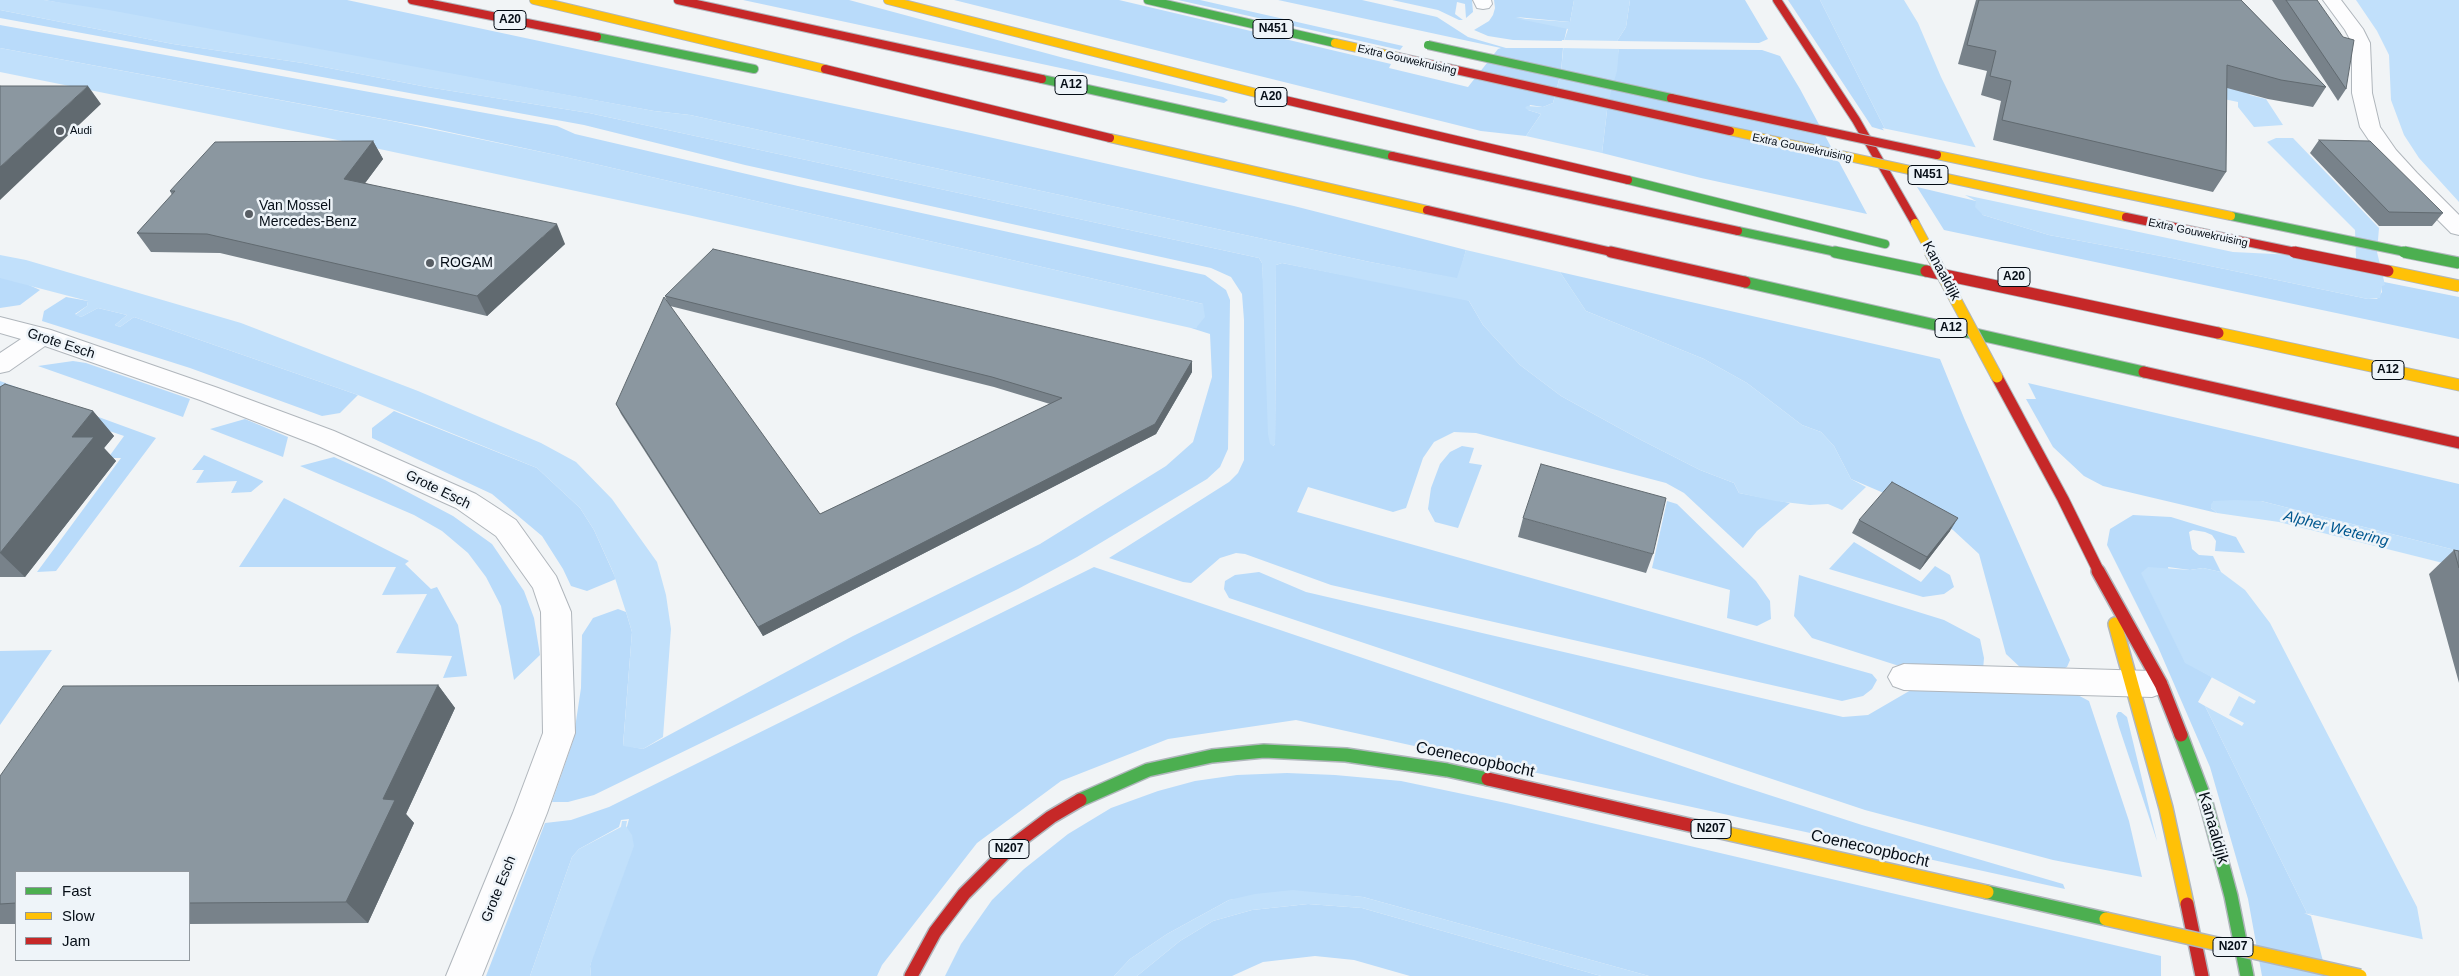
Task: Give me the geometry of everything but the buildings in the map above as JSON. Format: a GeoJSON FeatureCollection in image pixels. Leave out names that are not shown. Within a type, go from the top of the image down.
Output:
{"type":"FeatureCollection","features":[{"type":"Feature","properties":{"kind":"main road","name":"A20"},"geometry":{"type":"LineString","coordinates":[[412,0],[763,71]]}},
{"type":"Feature","properties":{"kind":"main road","name":"A12"},"geometry":{"type":"LineString","coordinates":[[534,0],[644,24],[1148,146],[2459,443]]}},
{"type":"Feature","properties":{"kind":"main road","name":"A12"},"geometry":{"type":"LineString","coordinates":[[678,0],[1700,223],[2459,385]]}},
{"type":"Feature","properties":{"kind":"main road","name":"A20"},"geometry":{"type":"LineString","coordinates":[[888,0],[1307,106],[1710,199],[1894,246]]}},
{"type":"Feature","properties":{"kind":"main road","name":"Extra Gouwekruising"},"geometry":{"type":"LineString","coordinates":[[1148,0],[2005,192],[2459,286]]}},
{"type":"Feature","properties":{"kind":"main road","name":"Kanaaldijk"},"geometry":{"type":"LineString","coordinates":[[1776,0],[1856,120],[1914,222],[2063,499],[2102,579],[2147,684],[2196,770],[2231,896],[2247,976]]}},
{"type":"Feature","properties":{"kind":"main road","name":"Extra Gouwekruising"},"geometry":{"type":"LineString","coordinates":[[1419,43],[1958,160],[2459,262]]}},
{"type":"Feature","properties":{"kind":"main road"},"geometry":{"type":"LineString","coordinates":[[869,92],[1148,146]]}},
{"type":"Feature","properties":{"kind":"main road"},"geometry":{"type":"LineString","coordinates":[[1913,251],[1951,261]]}},
{"type":"Feature","properties":{"kind":"main road","name":"A20"},"geometry":{"type":"LineString","coordinates":[[2028,281],[2318,354]]}},
{"type":"Feature","properties":{"kind":"main road","name":"Kanaaldijk"},"geometry":{"type":"LineString","coordinates":[[2102,579],[2147,684],[2153,755],[2181,870],[2202,976]]}},
{"type":"Feature","properties":{"kind":"main road","name":"Coenecoopbocht"},"geometry":{"type":"LineString","coordinates":[[911,976],[935,932],[964,894],[996,860],[1051,817],[1092,793],[1148,770],[1204,757],[1264,751],[1346,755],[1447,770],[2360,976]]}},
{"type":"Feature","properties":{"kind":"street"},"geometry":{"type":"LineString","coordinates":[[2332,0],[2354,29],[2361,43],[2362,93],[2370,127],[2396,164],[2459,228]]}},
{"type":"Feature","properties":{"kind":"street","name":"Grote Esch"},"geometry":{"type":"LineString","coordinates":[[0,325],[42,336],[209,394],[325,438],[466,501],[506,528],[546,584],[556,612],[559,733],[530,813],[464,976]]}},
{"type":"Feature","properties":{"kind":"street"},"geometry":{"type":"LineString","coordinates":[[0,365],[42,336]]}},
{"type":"Feature","properties":{"kind":"street"},"geometry":{"type":"LineString","coordinates":[[1904,678],[2147,684]]}},
{"type":"Feature","properties":{"kind":"shaded area"},"geometry":{"type":"Polygon","coordinates":[[[44,0],[347,0],[971,133],[1294,206],[1466,250],[1458,279],[1370,262],[690,115],[654,111],[44,0]]]}},
{"type":"Feature","properties":{"kind":"shaded area"},"geometry":{"type":"Polygon","coordinates":[[[743,0],[849,0],[1064,58],[1223,97],[1228,100],[1224,103],[743,0]]]}},
{"type":"Feature","properties":{"kind":"shaded area"},"geometry":{"type":"Polygon","coordinates":[[[954,0],[1119,0],[1391,64],[1389,68],[1468,87],[1498,49],[1501,48],[1278,0],[1362,0],[1437,17],[1468,37],[1506,48],[1563,48],[1561,72],[1553,103],[1543,107],[1530,105],[1528,110],[1541,114],[1526,136],[1481,131],[954,0]]]}},
{"type":"Feature","properties":{"kind":"shaded area"},"geometry":{"type":"Polygon","coordinates":[[[1178,0],[1200,0],[1403,46],[1400,50],[1178,0]]]}},
{"type":"Feature","properties":{"kind":"shaded area"},"geometry":{"type":"Polygon","coordinates":[[[1392,0],[1472,0],[1473,12],[1466,18],[1465,4],[1457,2],[1455,14],[1463,20],[1459,20],[1438,10],[1392,0]]]}},
{"type":"Feature","properties":{"kind":"shaded area"},"geometry":{"type":"Polygon","coordinates":[[[1494,0],[1574,0],[1570,22],[1516,17],[1567,28],[1564,41],[1513,40],[1488,36],[1474,30],[1489,21],[1493,15],[1495,8],[1494,0]]]}},
{"type":"Feature","properties":{"kind":"shaded area"},"geometry":{"type":"Polygon","coordinates":[[[1630,0],[1745,0],[1768,39],[1759,43],[1617,41],[1626,27],[1630,0]]]}},
{"type":"Feature","properties":{"kind":"shaded area"},"geometry":{"type":"Polygon","coordinates":[[[1788,0],[1820,0],[1886,131],[1872,127],[1788,0]]]}},
{"type":"Feature","properties":{"kind":"shaded area"},"geometry":{"type":"Polygon","coordinates":[[[0,10],[173,44],[303,63],[427,87],[589,113],[1259,258],[1262,263],[1273,446],[1275,444],[1276,265],[1282,263],[1464,298],[1469,301],[1483,325],[1520,365],[1561,396],[1700,470],[1734,483],[1739,493],[1790,503],[1757,531],[1743,548],[1684,493],[1666,483],[1476,433],[1454,432],[1434,442],[1423,458],[1406,508],[1393,512],[1308,487],[1297,512],[1872,674],[1877,680],[1872,689],[1863,696],[1842,701],[1331,585],[1245,554],[1236,553],[1220,558],[1191,583],[1109,558],[1229,482],[1238,473],[1244,460],[1244,320],[1242,294],[1231,277],[1211,268],[745,165],[584,125],[0,18],[0,10]]]}},
{"type":"Feature","properties":{"kind":"shaded area"},"geometry":{"type":"Polygon","coordinates":[[[0,25],[557,126],[575,134],[798,186],[1205,275],[1226,290],[1230,300],[1228,449],[1220,467],[1207,479],[1077,557],[1018,589],[594,795],[568,802],[552,802],[573,741],[581,688],[582,635],[593,618],[618,609],[626,612],[632,632],[623,745],[643,749],[853,636],[1040,544],[1166,466],[1193,442],[1212,377],[1210,334],[1191,328],[1196,328],[1203,304],[556,155],[426,127],[0,48],[0,25]]]}},
{"type":"Feature","properties":{"kind":"shaded area"},"geometry":{"type":"Polygon","coordinates":[[[1619,49],[1762,50],[1780,56],[1800,89],[1867,214],[1701,178],[1602,153],[1608,102],[1619,49]]]}},
{"type":"Feature","properties":{"kind":"shaded area"},"geometry":{"type":"Polygon","coordinates":[[[1917,187],[1976,201],[1983,215],[2049,235],[2172,258],[2368,299],[2377,299],[2382,292],[2381,285],[2384,282],[2459,297],[2459,339],[1944,230],[1917,187]]]}},
{"type":"Feature","properties":{"kind":"shaded area"},"geometry":{"type":"Polygon","coordinates":[[[1560,272],[1940,359],[2070,660],[2067,667],[2061,670],[2022,669],[2006,654],[1979,554],[1953,530],[1886,494],[1851,479],[1834,446],[1821,432],[1802,425],[1747,383],[1704,359],[1586,311],[1560,272]]]}},
{"type":"Feature","properties":{"kind":"shaded area"},"geometry":{"type":"Polygon","coordinates":[[[0,276],[20,281],[40,290],[20,305],[0,308],[0,276]]]}},
{"type":"Feature","properties":{"kind":"shaded area"},"geometry":{"type":"Polygon","coordinates":[[[66,297],[88,301],[87,306],[75,314],[81,317],[98,308],[127,315],[115,325],[120,327],[134,317],[358,395],[340,413],[322,416],[190,368],[42,321],[44,311],[66,297]]]}},
{"type":"Feature","properties":{"kind":"shaded area"},"geometry":{"type":"Polygon","coordinates":[[[73,361],[86,363],[190,399],[183,417],[38,366],[73,361]]]}},
{"type":"Feature","properties":{"kind":"shaded area"},"geometry":{"type":"Polygon","coordinates":[[[0,381],[156,438],[56,571],[37,572],[121,458],[108,458],[124,436],[31,404],[0,403],[0,381]]]}},
{"type":"Feature","properties":{"kind":"shaded area"},"geometry":{"type":"Polygon","coordinates":[[[2028,383],[2459,484],[2459,551],[2261,501],[2214,501],[2211,508],[2217,513],[2103,486],[2084,476],[2053,447],[2026,399],[2036,399],[2028,383]]]}},
{"type":"Feature","properties":{"kind":"shaded area"},"geometry":{"type":"Polygon","coordinates":[[[394,411],[537,468],[580,508],[594,530],[616,579],[587,591],[571,586],[563,569],[542,536],[492,494],[372,438],[372,428],[394,411]]]}},
{"type":"Feature","properties":{"kind":"shaded area"},"geometry":{"type":"Polygon","coordinates":[[[245,419],[288,437],[283,457],[210,429],[245,419]]]}},
{"type":"Feature","properties":{"kind":"shaded area"},"geometry":{"type":"Polygon","coordinates":[[[1462,446],[1474,448],[1469,463],[1482,465],[1458,528],[1435,522],[1428,509],[1431,488],[1440,464],[1450,452],[1462,446]]]}},
{"type":"Feature","properties":{"kind":"shaded area"},"geometry":{"type":"Polygon","coordinates":[[[204,455],[263,482],[251,492],[231,493],[237,481],[196,483],[204,470],[192,470],[204,455]]]}},
{"type":"Feature","properties":{"kind":"shaded area"},"geometry":{"type":"Polygon","coordinates":[[[334,457],[385,480],[453,516],[492,544],[524,591],[534,618],[540,655],[514,680],[501,606],[486,577],[468,553],[442,531],[414,515],[300,466],[334,457]]]}},
{"type":"Feature","properties":{"kind":"shaded area"},"geometry":{"type":"Polygon","coordinates":[[[284,498],[409,561],[405,564],[431,589],[437,587],[458,625],[467,676],[443,678],[452,656],[396,653],[427,594],[382,595],[396,567],[239,567],[284,498]]]}},
{"type":"Feature","properties":{"kind":"shaded area"},"geometry":{"type":"Polygon","coordinates":[[[1667,501],[1677,504],[1756,581],[1770,601],[1771,619],[1757,626],[1727,618],[1730,590],[1652,568],[1667,501]]]}},
{"type":"Feature","properties":{"kind":"shaded area"},"geometry":{"type":"Polygon","coordinates":[[[2133,515],[2171,517],[2236,537],[2245,553],[2215,551],[2216,541],[2212,535],[2193,530],[2189,532],[2192,549],[2199,555],[2213,556],[2221,572],[2203,568],[2190,570],[2168,567],[2185,662],[2212,677],[2198,702],[2205,706],[2307,913],[2313,914],[2329,976],[2262,976],[2248,899],[2210,767],[2158,647],[2107,545],[2110,529],[2133,515]]]}},
{"type":"Feature","properties":{"kind":"shaded area"},"geometry":{"type":"Polygon","coordinates":[[[1854,542],[1921,582],[1935,566],[1950,575],[1954,587],[1944,594],[1923,597],[1829,569],[1854,542]]]}},
{"type":"Feature","properties":{"kind":"shaded area"},"geometry":{"type":"Polygon","coordinates":[[[1094,567],[1732,783],[1862,825],[2063,884],[2065,889],[1296,720],[1168,739],[1061,781],[977,843],[882,965],[877,976],[591,976],[590,966],[629,819],[621,820],[619,827],[579,849],[572,857],[530,976],[486,976],[545,823],[571,820],[609,807],[1094,567]]]}},
{"type":"Feature","properties":{"kind":"shaded area"},"geometry":{"type":"Polygon","coordinates":[[[1259,572],[1306,592],[1843,717],[1868,715],[1911,690],[2072,692],[2089,701],[2129,821],[2142,877],[2053,860],[1865,810],[1229,598],[1224,589],[1225,581],[1235,575],[1259,572]]]}},
{"type":"Feature","properties":{"kind":"shaded area"},"geometry":{"type":"Polygon","coordinates":[[[1799,575],[1944,620],[1980,639],[1984,658],[1983,670],[1944,671],[1896,665],[1812,638],[1794,616],[1799,575]]]}},
{"type":"Feature","properties":{"kind":"shaded area"},"geometry":{"type":"Polygon","coordinates":[[[52,650],[0,725],[0,651],[52,650]]]}},
{"type":"Feature","properties":{"kind":"shaded area"},"geometry":{"type":"Polygon","coordinates":[[[2118,712],[2127,717],[2157,841],[2119,727],[2116,716],[2118,712]]]}},
{"type":"Feature","properties":{"kind":"shaded area"},"geometry":{"type":"Polygon","coordinates":[[[1287,773],[1401,781],[1506,803],[2161,956],[2161,976],[1649,976],[1363,897],[1293,891],[1229,900],[1167,934],[1130,959],[1114,976],[945,976],[961,944],[992,900],[1024,869],[1068,834],[1111,808],[1158,791],[1195,781],[1237,775],[1287,773]]]}},
{"type":"Feature","properties":{"kind":"shaded area"},"geometry":{"type":"Polygon","coordinates":[[[1308,904],[1362,908],[1601,976],[1410,976],[1354,960],[1315,956],[1263,962],[1232,976],[1137,976],[1180,941],[1213,921],[1252,910],[1308,904]]]}},
{"type":"Feature","properties":{"kind":"water"},"geometry":{"type":"Polygon","coordinates":[[[0,0],[44,0],[109,10],[654,111],[690,115],[1370,262],[1457,278],[1466,250],[1560,272],[1586,311],[1704,359],[1747,383],[1802,425],[1821,432],[1834,446],[1851,479],[1866,487],[1842,510],[1828,504],[1810,505],[1775,501],[1739,493],[1734,483],[1700,470],[1561,396],[1520,365],[1483,325],[1469,301],[1282,263],[1276,265],[1275,444],[1273,446],[1270,444],[1268,434],[1262,263],[1259,258],[589,113],[427,87],[303,63],[173,44],[0,10],[0,0]]]}},
{"type":"Feature","properties":{"kind":"water"},"geometry":{"type":"Polygon","coordinates":[[[1574,0],[1630,0],[1626,27],[1617,41],[1619,49],[1617,71],[1608,102],[1602,153],[1526,136],[1541,114],[1525,108],[1527,106],[1543,107],[1553,103],[1561,72],[1564,41],[1568,29],[1514,18],[1570,22],[1574,0]]]}},
{"type":"Feature","properties":{"kind":"water"},"geometry":{"type":"Polygon","coordinates":[[[1820,0],[1904,0],[1918,23],[1941,77],[1977,150],[1886,131],[1820,0]]]}},
{"type":"Feature","properties":{"kind":"water"},"geometry":{"type":"Polygon","coordinates":[[[2356,0],[2459,0],[2459,202],[2419,158],[2404,135],[2391,100],[2389,55],[2377,31],[2356,0]]]}},
{"type":"Feature","properties":{"kind":"water"},"geometry":{"type":"Polygon","coordinates":[[[0,48],[392,121],[556,155],[1203,304],[1205,317],[1196,328],[1191,328],[688,215],[328,138],[0,72],[0,48]]]}},
{"type":"Feature","properties":{"kind":"water"},"geometry":{"type":"Polygon","coordinates":[[[2242,66],[2250,95],[2266,99],[2283,125],[2254,127],[2238,107],[2238,102],[2219,98],[2242,66]]]}},
{"type":"Feature","properties":{"kind":"water"},"geometry":{"type":"Polygon","coordinates":[[[2276,138],[2293,138],[2379,228],[2377,252],[2385,285],[2382,286],[2380,298],[2368,299],[2172,258],[2049,235],[1983,215],[1975,207],[1976,201],[1965,195],[2233,252],[2356,258],[2355,230],[2267,142],[2276,138]]]}},
{"type":"Feature","properties":{"kind":"water"},"geometry":{"type":"Polygon","coordinates":[[[0,255],[26,260],[241,323],[418,391],[541,443],[576,462],[612,499],[657,562],[666,595],[671,629],[663,737],[643,749],[623,746],[632,632],[626,612],[613,572],[594,530],[580,508],[537,468],[358,395],[134,317],[120,327],[115,325],[127,315],[98,308],[81,317],[75,315],[87,306],[88,301],[0,278],[0,255]]]}},
{"type":"Feature","properties":{"kind":"water","name":"Alpher Wetering"},"geometry":{"type":"Polygon","coordinates":[[[2214,501],[2261,501],[2459,551],[2459,567],[2279,522],[2217,513],[2211,508],[2211,504],[2214,501]]]}},
{"type":"Feature","properties":{"kind":"water"},"geometry":{"type":"Polygon","coordinates":[[[2148,567],[2190,570],[2203,568],[2221,572],[2245,590],[2270,623],[2417,907],[2426,957],[2320,942],[2313,914],[2307,913],[2205,706],[2242,726],[2244,723],[2229,715],[2239,696],[2254,704],[2256,701],[2185,663],[2141,573],[2148,567]]]}},
{"type":"Feature","properties":{"kind":"water"},"geometry":{"type":"Polygon","coordinates":[[[622,821],[627,821],[626,826],[632,835],[634,846],[590,966],[591,976],[530,976],[572,857],[579,849],[621,827],[622,821]]]}},
{"type":"Feature","properties":{"kind":"water"},"geometry":{"type":"Polygon","coordinates":[[[1293,890],[1363,897],[1649,976],[1601,976],[1362,908],[1308,904],[1252,910],[1213,921],[1180,941],[1137,976],[1114,976],[1130,959],[1167,934],[1229,900],[1255,894],[1293,890]]]}},
{"type":"Feature","properties":{"kind":"pier"},"geometry":{"type":"Polygon","coordinates":[[[1562,40],[1620,41],[1622,49],[1561,48],[1562,40]]]}},
{"type":"Feature","properties":{"kind":"pier"},"geometry":{"type":"Polygon","coordinates":[[[1882,128],[1979,148],[1979,150],[1976,152],[1886,133],[1882,128]]]}},
{"type":"Feature","properties":{"kind":"pier"},"geometry":{"type":"Polygon","coordinates":[[[2304,913],[2426,940],[2436,976],[2327,976],[2311,916],[2304,913]]]}},
{"type":"Feature","properties":{"kind":"traffic: fast"},"geometry":{"type":"LineString","coordinates":[[1148,0],[1335,43]]}},
{"type":"Feature","properties":{"kind":"traffic: fast"},"geometry":{"type":"LineString","coordinates":[[597,37],[754,69]]}},
{"type":"Feature","properties":{"kind":"traffic: fast"},"geometry":{"type":"LineString","coordinates":[[1428,45],[1671,98]]}},
{"type":"Feature","properties":{"kind":"traffic: fast"},"geometry":{"type":"LineString","coordinates":[[1042,79],[1392,156]]}},
{"type":"Feature","properties":{"kind":"traffic: fast"},"geometry":{"type":"LineString","coordinates":[[1628,180],[1885,244]]}},
{"type":"Feature","properties":{"kind":"traffic: fast"},"geometry":{"type":"LineString","coordinates":[[2231,216],[2459,263]]}},
{"type":"Feature","properties":{"kind":"traffic: fast"},"geometry":{"type":"LineString","coordinates":[[1738,231],[1926,271]]}},
{"type":"Feature","properties":{"kind":"traffic: fast"},"geometry":{"type":"LineString","coordinates":[[1745,282],[2144,372]]}},
{"type":"Feature","properties":{"kind":"traffic: fast"},"geometry":{"type":"LineString","coordinates":[[2181,735],[2205,799],[2231,896],[2247,976]]}},
{"type":"Feature","properties":{"kind":"traffic: fast"},"geometry":{"type":"LineString","coordinates":[[1080,800],[1148,770],[1212,756],[1264,751],[1346,755],[1447,770],[1488,779]]}},
{"type":"Feature","properties":{"kind":"traffic: fast"},"geometry":{"type":"LineString","coordinates":[[1987,892],[2106,919]]}},
{"type":"Feature","properties":{"kind":"traffic: slow"},"geometry":{"type":"LineString","coordinates":[[534,0],[825,69]]}},
{"type":"Feature","properties":{"kind":"traffic: slow"},"geometry":{"type":"LineString","coordinates":[[888,0],[1272,97]]}},
{"type":"Feature","properties":{"kind":"traffic: slow"},"geometry":{"type":"LineString","coordinates":[[1335,43],[1398,57]]}},
{"type":"Feature","properties":{"kind":"traffic: slow"},"geometry":{"type":"LineString","coordinates":[[1730,131],[2126,217]]}},
{"type":"Feature","properties":{"kind":"traffic: slow"},"geometry":{"type":"LineString","coordinates":[[1110,138],[1427,210]]}},
{"type":"Feature","properties":{"kind":"traffic: slow"},"geometry":{"type":"LineString","coordinates":[[1937,155],[2231,216]]}},
{"type":"Feature","properties":{"kind":"traffic: slow"},"geometry":{"type":"LineString","coordinates":[[1915,223],[1997,377]]}},
{"type":"Feature","properties":{"kind":"traffic: slow"},"geometry":{"type":"LineString","coordinates":[[2388,271],[2459,286]]}},
{"type":"Feature","properties":{"kind":"traffic: slow"},"geometry":{"type":"LineString","coordinates":[[2218,333],[2459,385]]}},
{"type":"Feature","properties":{"kind":"traffic: slow"},"geometry":{"type":"LineString","coordinates":[[2115,624],[2166,808],[2187,904]]}},
{"type":"Feature","properties":{"kind":"traffic: slow"},"geometry":{"type":"LineString","coordinates":[[1707,829],[1987,892]]}},
{"type":"Feature","properties":{"kind":"traffic: slow"},"geometry":{"type":"LineString","coordinates":[[2106,919],[2360,976]]}},
{"type":"Feature","properties":{"kind":"traffic: jam"},"geometry":{"type":"LineString","coordinates":[[412,0],[597,37]]}},
{"type":"Feature","properties":{"kind":"traffic: jam"},"geometry":{"type":"LineString","coordinates":[[678,0],[1042,79]]}},
{"type":"Feature","properties":{"kind":"traffic: jam"},"geometry":{"type":"LineString","coordinates":[[1777,0],[1856,120],[1915,223]]}},
{"type":"Feature","properties":{"kind":"traffic: jam"},"geometry":{"type":"LineString","coordinates":[[1398,57],[1730,131]]}},
{"type":"Feature","properties":{"kind":"traffic: jam"},"geometry":{"type":"LineString","coordinates":[[825,69],[1110,138]]}},
{"type":"Feature","properties":{"kind":"traffic: jam"},"geometry":{"type":"LineString","coordinates":[[1272,97],[1628,180]]}},
{"type":"Feature","properties":{"kind":"traffic: jam"},"geometry":{"type":"LineString","coordinates":[[1671,98],[1937,155]]}},
{"type":"Feature","properties":{"kind":"traffic: jam"},"geometry":{"type":"LineString","coordinates":[[1392,156],[1738,231]]}},
{"type":"Feature","properties":{"kind":"traffic: jam"},"geometry":{"type":"LineString","coordinates":[[1427,210],[1745,282]]}},
{"type":"Feature","properties":{"kind":"traffic: jam"},"geometry":{"type":"LineString","coordinates":[[2126,217],[2388,271]]}},
{"type":"Feature","properties":{"kind":"traffic: jam"},"geometry":{"type":"LineString","coordinates":[[1926,271],[2218,333]]}},
{"type":"Feature","properties":{"kind":"traffic: jam"},"geometry":{"type":"LineString","coordinates":[[2144,372],[2459,443]]}},
{"type":"Feature","properties":{"kind":"traffic: jam"},"geometry":{"type":"LineString","coordinates":[[1997,377],[2063,499],[2102,579],[2161,684],[2181,735]]}},
{"type":"Feature","properties":{"kind":"traffic: jam"},"geometry":{"type":"LineString","coordinates":[[1488,779],[1707,829]]}},
{"type":"Feature","properties":{"kind":"traffic: jam"},"geometry":{"type":"LineString","coordinates":[[911,976],[935,932],[964,894],[1011,847],[1051,817],[1080,800]]}},
{"type":"Feature","properties":{"kind":"traffic: jam"},"geometry":{"type":"LineString","coordinates":[[2187,904],[2202,976]]}},
{"type":"Feature","properties":{"kind":"place","name":"Audi"},"geometry":{"type":"Point","coordinates":[60,131]}},
{"type":"Feature","properties":{"kind":"place","name":"Van Mossel Mercedes-Benz"},"geometry":{"type":"Point","coordinates":[249,214]}},
{"type":"Feature","properties":{"kind":"place","name":"ROGAM"},"geometry":{"type":"Point","coordinates":[430,263]}}]}
